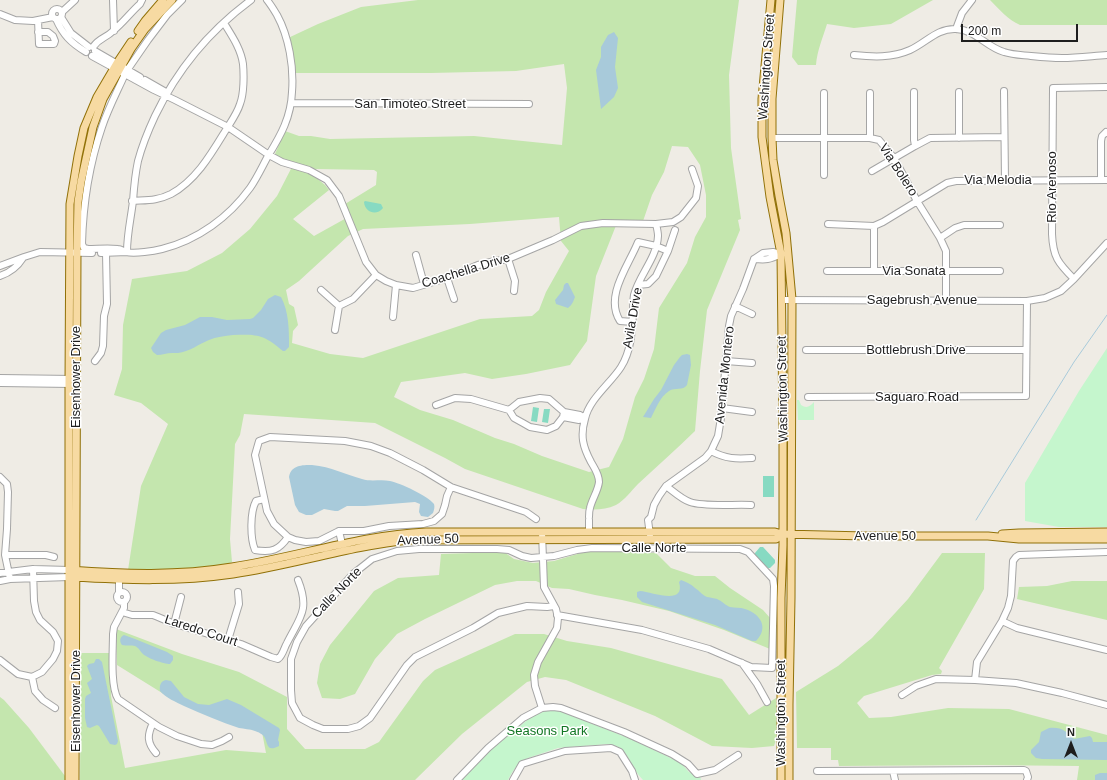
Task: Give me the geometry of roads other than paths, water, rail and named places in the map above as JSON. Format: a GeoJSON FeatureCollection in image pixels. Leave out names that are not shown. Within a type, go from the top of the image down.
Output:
{"type":"FeatureCollection","features":[{"type":"Feature","properties":{"kind":"main road","name":"Eisenhower Drive"},"geometry":{"type":"LineString","coordinates":[[121,68],[145,21],[163,0]]}},
{"type":"Feature","properties":{"kind":"main road","name":"Eisenhower Drive"},"geometry":{"type":"LineString","coordinates":[[72,776],[73,252],[78,202],[93,127],[103,99],[131,49],[145,29],[172,0]]}},
{"type":"Feature","properties":{"kind":"main road","name":"Washington Street"},"geometry":{"type":"LineString","coordinates":[[772,0],[762,109],[762,137],[770,197],[781,254],[784,431],[781,598],[782,780]]}},
{"type":"Feature","properties":{"kind":"main road","name":"Washington Street"},"geometry":{"type":"LineString","coordinates":[[780,0],[773,97],[772,138],[779,196],[786,233],[792,299],[789,780]]}},
{"type":"Feature","properties":{"kind":"main road"},"geometry":{"type":"LineString","coordinates":[[766,66],[771,69],[769,91],[773,97]]}},
{"type":"Feature","properties":{"kind":"main road"},"geometry":{"type":"LineString","coordinates":[[762,109],[766,113],[768,137],[772,138]]}},
{"type":"Feature","properties":{"kind":"main road","name":"Avenue 50"},"geometry":{"type":"LineString","coordinates":[[542,536],[589,532],[650,535]]}},
{"type":"Feature","properties":{"kind":"main road","name":"Avenue 50"},"geometry":{"type":"LineString","coordinates":[[73,574],[122,576],[215,570],[342,547],[384,535],[407,533],[542,536],[776,532],[782,534],[866,536],[988,536],[1019,533],[1107,532]]}},
{"type":"Feature","properties":{"kind":"main road","name":"Avenue 50"},"geometry":{"type":"LineString","coordinates":[[988,536],[1019,539],[1107,539]]}},
{"type":"Feature","properties":{"kind":"street"},"geometry":{"type":"LineString","coordinates":[[0,14],[15,20],[34,21],[58,16],[76,0]]}},
{"type":"Feature","properties":{"kind":"street"},"geometry":{"type":"LineString","coordinates":[[113,0],[114,31]]}},
{"type":"Feature","properties":{"kind":"street"},"geometry":{"type":"LineString","coordinates":[[91,51],[98,40],[114,31],[142,0]]}},
{"type":"Feature","properties":{"kind":"street","name":"Eisenhower Drive"},"geometry":{"type":"LineString","coordinates":[[127,252],[119,249],[84,248],[82,244],[84,208],[88,181],[94,154],[121,68],[182,0]]}},
{"type":"Feature","properties":{"kind":"street"},"geometry":{"type":"LineString","coordinates":[[127,252],[127,237],[134,181],[139,160],[146,135],[166,94],[185,64],[208,37],[252,0]]}},
{"type":"Feature","properties":{"kind":"street"},"geometry":{"type":"LineString","coordinates":[[1,272],[24,257],[40,252],[106,253],[145,252],[163,249],[182,242],[211,227],[238,203],[251,187],[274,148],[285,125],[291,104],[293,85],[291,57],[286,36],[278,16],[267,0]]}},
{"type":"Feature","properties":{"kind":"street"},"geometry":{"type":"LineString","coordinates":[[956,29],[962,13],[972,0]]}},
{"type":"Feature","properties":{"kind":"street","name":"Coachella Drive"},"geometry":{"type":"LineString","coordinates":[[58,16],[71,33],[91,51],[142,78],[176,100],[228,128],[269,155],[282,162],[309,170],[327,180],[339,196],[366,262],[376,275],[396,285],[413,288],[424,284],[434,283],[478,265],[508,259],[553,240],[581,226],[603,223],[656,224],[673,222],[681,216],[696,198],[698,186],[692,169]]}},
{"type":"Feature","properties":{"kind":"street"},"geometry":{"type":"LineString","coordinates":[[38,20],[38,32]]}},
{"type":"Feature","properties":{"kind":"street"},"geometry":{"type":"LineString","coordinates":[[132,201],[156,200],[171,193],[187,182],[204,164],[235,116],[241,102],[243,64],[237,45],[224,23]]}},
{"type":"Feature","properties":{"kind":"street"},"geometry":{"type":"LineString","coordinates":[[854,55],[885,57],[903,53],[916,47],[938,32],[956,29],[971,32],[995,49],[1012,54],[1060,58],[1107,55]]}},
{"type":"Feature","properties":{"kind":"street","name":"Coachella Drive"},"geometry":{"type":"LineString","coordinates":[[121,68],[154,90],[166,94]]}},
{"type":"Feature","properties":{"kind":"street","name":"Rio Arenoso"},"geometry":{"type":"LineString","coordinates":[[1074,279],[1056,259],[1053,249],[1053,88],[1107,87]]}},
{"type":"Feature","properties":{"kind":"street"},"geometry":{"type":"LineString","coordinates":[[1004,91],[1005,181]]}},
{"type":"Feature","properties":{"kind":"street"},"geometry":{"type":"LineString","coordinates":[[914,92],[915,146]]}},
{"type":"Feature","properties":{"kind":"street"},"geometry":{"type":"LineString","coordinates":[[959,92],[959,138]]}},
{"type":"Feature","properties":{"kind":"street"},"geometry":{"type":"LineString","coordinates":[[824,93],[824,175]]}},
{"type":"Feature","properties":{"kind":"street"},"geometry":{"type":"LineString","coordinates":[[870,93],[870,138]]}},
{"type":"Feature","properties":{"kind":"street","name":"San Timoteo Street"},"geometry":{"type":"LineString","coordinates":[[291,104],[529,104]]}},
{"type":"Feature","properties":{"kind":"street"},"geometry":{"type":"LineString","coordinates":[[1104,180],[1101,141],[1102,136],[1107,132]]}},
{"type":"Feature","properties":{"kind":"street"},"geometry":{"type":"LineString","coordinates":[[872,171],[930,138],[1004,137]]}},
{"type":"Feature","properties":{"kind":"street","name":"Via Bolero"},"geometry":{"type":"LineString","coordinates":[[772,138],[870,138],[879,140],[894,158],[946,251],[946,300]]}},
{"type":"Feature","properties":{"kind":"street","name":"Via Melodia"},"geometry":{"type":"LineString","coordinates":[[874,226],[952,181],[1104,180]]}},
{"type":"Feature","properties":{"kind":"street","name":"Avila Drive"},"geometry":{"type":"LineString","coordinates":[[589,532],[590,507],[598,482],[598,472],[590,461],[584,448],[582,436],[585,418],[593,403],[621,366],[630,345],[634,296],[640,278],[656,246],[658,236],[656,224]]}},
{"type":"Feature","properties":{"kind":"street"},"geometry":{"type":"LineString","coordinates":[[828,224],[874,226],[874,271]]}},
{"type":"Feature","properties":{"kind":"street"},"geometry":{"type":"LineString","coordinates":[[940,238],[955,228],[964,225],[1000,225]]}},
{"type":"Feature","properties":{"kind":"street"},"geometry":{"type":"LineString","coordinates":[[638,284],[648,284],[656,276],[668,251],[675,230]]}},
{"type":"Feature","properties":{"kind":"street"},"geometry":{"type":"LineString","coordinates":[[633,322],[620,321],[616,316],[615,299],[618,285],[638,242],[656,246],[668,251]]}},
{"type":"Feature","properties":{"kind":"street"},"geometry":{"type":"LineString","coordinates":[[1074,279],[1107,243]]}},
{"type":"Feature","properties":{"kind":"street"},"geometry":{"type":"LineString","coordinates":[[95,361],[101,353],[104,316],[107,304],[106,253]]}},
{"type":"Feature","properties":{"kind":"street","name":"Avenida Montero"},"geometry":{"type":"LineString","coordinates":[[650,535],[648,520],[651,517],[654,505],[659,496],[666,486],[705,458],[711,451],[718,436],[731,316],[754,259],[771,259],[781,254]]}},
{"type":"Feature","properties":{"kind":"street"},"geometry":{"type":"LineString","coordinates":[[416,255],[424,284]]}},
{"type":"Feature","properties":{"kind":"street"},"geometry":{"type":"LineString","coordinates":[[1,272],[7,273],[20,263],[24,257]]}},
{"type":"Feature","properties":{"kind":"street"},"geometry":{"type":"LineString","coordinates":[[508,259],[515,280],[514,292]]}},
{"type":"Feature","properties":{"kind":"street","name":"Via Sonata"},"geometry":{"type":"LineString","coordinates":[[827,271],[1000,271]]}},
{"type":"Feature","properties":{"kind":"street"},"geometry":{"type":"LineString","coordinates":[[338,306],[353,299],[376,275]]}},
{"type":"Feature","properties":{"kind":"street"},"geometry":{"type":"LineString","coordinates":[[447,278],[454,299]]}},
{"type":"Feature","properties":{"kind":"street","name":"Sagebrush Avenue"},"geometry":{"type":"LineString","coordinates":[[782,300],[1027,301],[1045,298],[1061,292],[1074,279]]}},
{"type":"Feature","properties":{"kind":"street"},"geometry":{"type":"LineString","coordinates":[[394,317],[396,285]]}},
{"type":"Feature","properties":{"kind":"street"},"geometry":{"type":"LineString","coordinates":[[321,290],[338,306]]}},
{"type":"Feature","properties":{"kind":"street"},"geometry":{"type":"LineString","coordinates":[[1026,350],[1027,301]]}},
{"type":"Feature","properties":{"kind":"street"},"geometry":{"type":"LineString","coordinates":[[335,330],[338,306]]}},
{"type":"Feature","properties":{"kind":"street"},"geometry":{"type":"LineString","coordinates":[[735,306],[752,314]]}},
{"type":"Feature","properties":{"kind":"street","name":"Bottlebrush Drive"},"geometry":{"type":"LineString","coordinates":[[806,350],[1026,350]]}},
{"type":"Feature","properties":{"kind":"street","name":"Saguaro Road"},"geometry":{"type":"LineString","coordinates":[[808,397],[1026,396],[1026,350]]}},
{"type":"Feature","properties":{"kind":"street"},"geometry":{"type":"LineString","coordinates":[[726,361],[752,363]]}},
{"type":"Feature","properties":{"kind":"street"},"geometry":{"type":"LineString","coordinates":[[0,378],[72,382]]}},
{"type":"Feature","properties":{"kind":"street"},"geometry":{"type":"LineString","coordinates":[[0,383],[72,382]]}},
{"type":"Feature","properties":{"kind":"street"},"geometry":{"type":"LineString","coordinates":[[436,405],[455,398],[472,399],[509,410],[514,418],[522,423],[530,427],[547,430],[556,426],[563,414]]}},
{"type":"Feature","properties":{"kind":"street"},"geometry":{"type":"LineString","coordinates":[[509,410],[519,402],[540,398],[549,399],[563,414],[580,415],[585,418]]}},
{"type":"Feature","properties":{"kind":"street"},"geometry":{"type":"LineString","coordinates":[[722,408],[752,412]]}},
{"type":"Feature","properties":{"kind":"street"},"geometry":{"type":"LineString","coordinates":[[451,487],[442,514],[434,522],[388,526],[364,531],[339,531],[319,541],[306,542],[295,540],[274,524],[267,511],[255,456],[260,441],[270,437],[345,441],[371,446],[390,453],[423,470],[451,487],[526,512],[536,518]]}},
{"type":"Feature","properties":{"kind":"street"},"geometry":{"type":"LineString","coordinates":[[711,451],[720,456],[734,459],[752,458]]}},
{"type":"Feature","properties":{"kind":"street"},"geometry":{"type":"LineString","coordinates":[[0,477],[6,484],[8,492],[5,555],[10,579]]}},
{"type":"Feature","properties":{"kind":"street"},"geometry":{"type":"LineString","coordinates":[[666,486],[690,502],[704,504],[751,505]]}},
{"type":"Feature","properties":{"kind":"street"},"geometry":{"type":"LineString","coordinates":[[264,499],[256,501],[252,515],[253,544],[255,550],[265,552],[276,550],[283,544],[288,536]]}},
{"type":"Feature","properties":{"kind":"street"},"geometry":{"type":"LineString","coordinates":[[339,531],[342,547]]}},
{"type":"Feature","properties":{"kind":"street"},"geometry":{"type":"LineString","coordinates":[[542,536],[544,587],[557,615],[557,628],[538,662],[534,675],[535,686],[542,708]]}},
{"type":"Feature","properties":{"kind":"street","name":"Calle Norte"},"geometry":{"type":"LineString","coordinates":[[554,606],[527,606],[498,613],[473,628],[415,657],[407,665],[370,718],[359,726],[348,729],[323,729],[300,718],[292,703],[291,659],[297,642],[306,626],[352,574],[372,559],[397,551],[427,549],[510,550],[522,556],[531,558],[554,556],[592,548],[740,549],[748,552],[773,579],[772,668],[751,667],[709,649],[642,630],[557,615]]}},
{"type":"Feature","properties":{"kind":"street"},"geometry":{"type":"LineString","coordinates":[[975,680],[977,662],[1002,621],[1010,602],[1014,558],[1019,556],[1107,552]]}},
{"type":"Feature","properties":{"kind":"street"},"geometry":{"type":"LineString","coordinates":[[5,555],[46,555],[54,557]]}},
{"type":"Feature","properties":{"kind":"street"},"geometry":{"type":"LineString","coordinates":[[0,573],[32,569],[73,574]]}},
{"type":"Feature","properties":{"kind":"street"},"geometry":{"type":"LineString","coordinates":[[0,660],[18,674],[32,677],[42,672],[53,659],[57,651],[58,641],[53,632],[40,620],[36,612],[32,569]]}},
{"type":"Feature","properties":{"kind":"street","name":"Avenue 50"},"geometry":{"type":"LineString","coordinates":[[0,581],[73,574]]}},
{"type":"Feature","properties":{"kind":"street"},"geometry":{"type":"LineString","coordinates":[[122,576],[122,592],[116,597],[117,600],[122,602],[119,608],[122,612],[114,627],[113,634],[114,691],[118,699],[167,732],[205,745],[217,743],[229,737]]}},
{"type":"Feature","properties":{"kind":"street","name":"Laredo Court"},"geometry":{"type":"LineString","coordinates":[[122,612],[153,615],[174,624],[228,640],[278,659],[303,614],[302,591],[298,580]]}},
{"type":"Feature","properties":{"kind":"street"},"geometry":{"type":"LineString","coordinates":[[228,640],[237,610],[239,597],[238,592]]}},
{"type":"Feature","properties":{"kind":"street"},"geometry":{"type":"LineString","coordinates":[[174,624],[181,597]]}},
{"type":"Feature","properties":{"kind":"street"},"geometry":{"type":"LineString","coordinates":[[1002,621],[1018,628],[1107,650]]}},
{"type":"Feature","properties":{"kind":"street"},"geometry":{"type":"LineString","coordinates":[[742,663],[757,684],[767,702]]}},
{"type":"Feature","properties":{"kind":"street"},"geometry":{"type":"LineString","coordinates":[[32,677],[35,691],[43,700],[54,708]]}},
{"type":"Feature","properties":{"kind":"street"},"geometry":{"type":"LineString","coordinates":[[902,695],[916,686],[936,679],[975,680],[1016,683],[1107,705]]}},
{"type":"Feature","properties":{"kind":"street"},"geometry":{"type":"LineString","coordinates":[[457,780],[488,748],[523,718],[542,708],[553,707],[561,708],[624,732],[672,754],[688,764],[697,774],[715,770],[738,755]]}},
{"type":"Feature","properties":{"kind":"street"},"geometry":{"type":"LineString","coordinates":[[153,723],[148,735],[151,745],[156,753]]}},
{"type":"Feature","properties":{"kind":"street"},"geometry":{"type":"LineString","coordinates":[[513,780],[522,764],[565,751],[612,748],[620,752],[632,771],[635,780]]}},
{"type":"Feature","properties":{"kind":"street"},"geometry":{"type":"LineString","coordinates":[[893,770],[894,780]]}},
{"type":"Feature","properties":{"kind":"street"},"geometry":{"type":"LineString","coordinates":[[817,771],[1024,770],[1026,771],[1028,780]]}},
{"type":"Feature","properties":{"kind":"water"},"geometry":{"type":"Polygon","coordinates":[[[614,32],[618,38],[615,67],[618,88],[614,97],[601,109],[596,70],[601,57],[601,47],[608,35],[614,32]]]}},
{"type":"Feature","properties":{"kind":"water"},"geometry":{"type":"Polygon","coordinates":[[[566,283],[568,283],[575,297],[568,308],[556,304],[555,300],[563,290],[566,283]]]}},
{"type":"Feature","properties":{"kind":"water"},"geometry":{"type":"Polygon","coordinates":[[[275,295],[281,297],[287,315],[289,347],[285,351],[271,342],[255,335],[233,335],[215,338],[194,348],[178,353],[157,355],[151,348],[161,333],[166,330],[185,325],[200,317],[212,317],[227,320],[253,318],[261,310],[268,299],[275,295]]]}},
{"type":"Feature","properties":{"kind":"water"},"geometry":{"type":"Polygon","coordinates":[[[682,355],[690,355],[691,365],[687,385],[683,388],[674,389],[666,393],[651,418],[643,417],[661,390],[674,365],[682,355]]]}},
{"type":"Feature","properties":{"kind":"water"},"geometry":{"type":"Polygon","coordinates":[[[312,465],[332,469],[365,480],[387,480],[395,482],[414,490],[431,501],[434,504],[433,513],[428,517],[421,516],[419,512],[420,504],[415,502],[347,506],[338,511],[324,509],[312,515],[306,515],[299,512],[295,505],[289,477],[292,470],[298,466],[312,465]]]}},
{"type":"Feature","properties":{"kind":"water"},"geometry":{"type":"Polygon","coordinates":[[[681,580],[692,585],[707,597],[718,599],[730,607],[743,608],[751,611],[759,618],[761,622],[762,631],[760,636],[756,641],[752,641],[715,625],[642,602],[637,597],[637,592],[640,591],[673,596],[678,594],[680,589],[679,582],[681,580]]]}},
{"type":"Feature","properties":{"kind":"water"},"geometry":{"type":"Polygon","coordinates":[[[124,635],[167,652],[173,656],[173,660],[170,664],[160,662],[144,655],[135,646],[122,645],[120,639],[124,635]]]}},
{"type":"Feature","properties":{"kind":"water"},"geometry":{"type":"Polygon","coordinates":[[[96,659],[99,659],[102,662],[118,741],[115,745],[110,744],[99,726],[97,725],[90,728],[87,727],[85,718],[85,699],[86,696],[91,693],[87,683],[92,679],[87,666],[94,663],[96,659]]]}},
{"type":"Feature","properties":{"kind":"water"},"geometry":{"type":"Polygon","coordinates":[[[166,680],[171,681],[184,697],[198,704],[209,705],[227,699],[241,705],[279,728],[279,746],[270,748],[262,734],[225,723],[171,700],[160,691],[161,684],[166,680]]]}},
{"type":"Feature","properties":{"kind":"water"},"geometry":{"type":"Polygon","coordinates":[[[1049,728],[1061,729],[1074,739],[1090,736],[1093,742],[1107,742],[1107,760],[1036,758],[1031,753],[1031,750],[1039,742],[1041,732],[1049,728]]]}},
{"type":"Feature","properties":{"kind":"water"},"geometry":{"type":"Polygon","coordinates":[[[1107,773],[1107,780],[1095,780],[1095,775],[1107,773]]]}},
{"type":"Feature","properties":{"kind":"waterway"},"geometry":{"type":"LineString","coordinates":[[976,520],[1074,362],[1107,315]]}},
{"type":"Feature","properties":{"kind":"park label","name":"Seasons Park"},"geometry":{"type":"Point","coordinates":[547,731]}}]}
